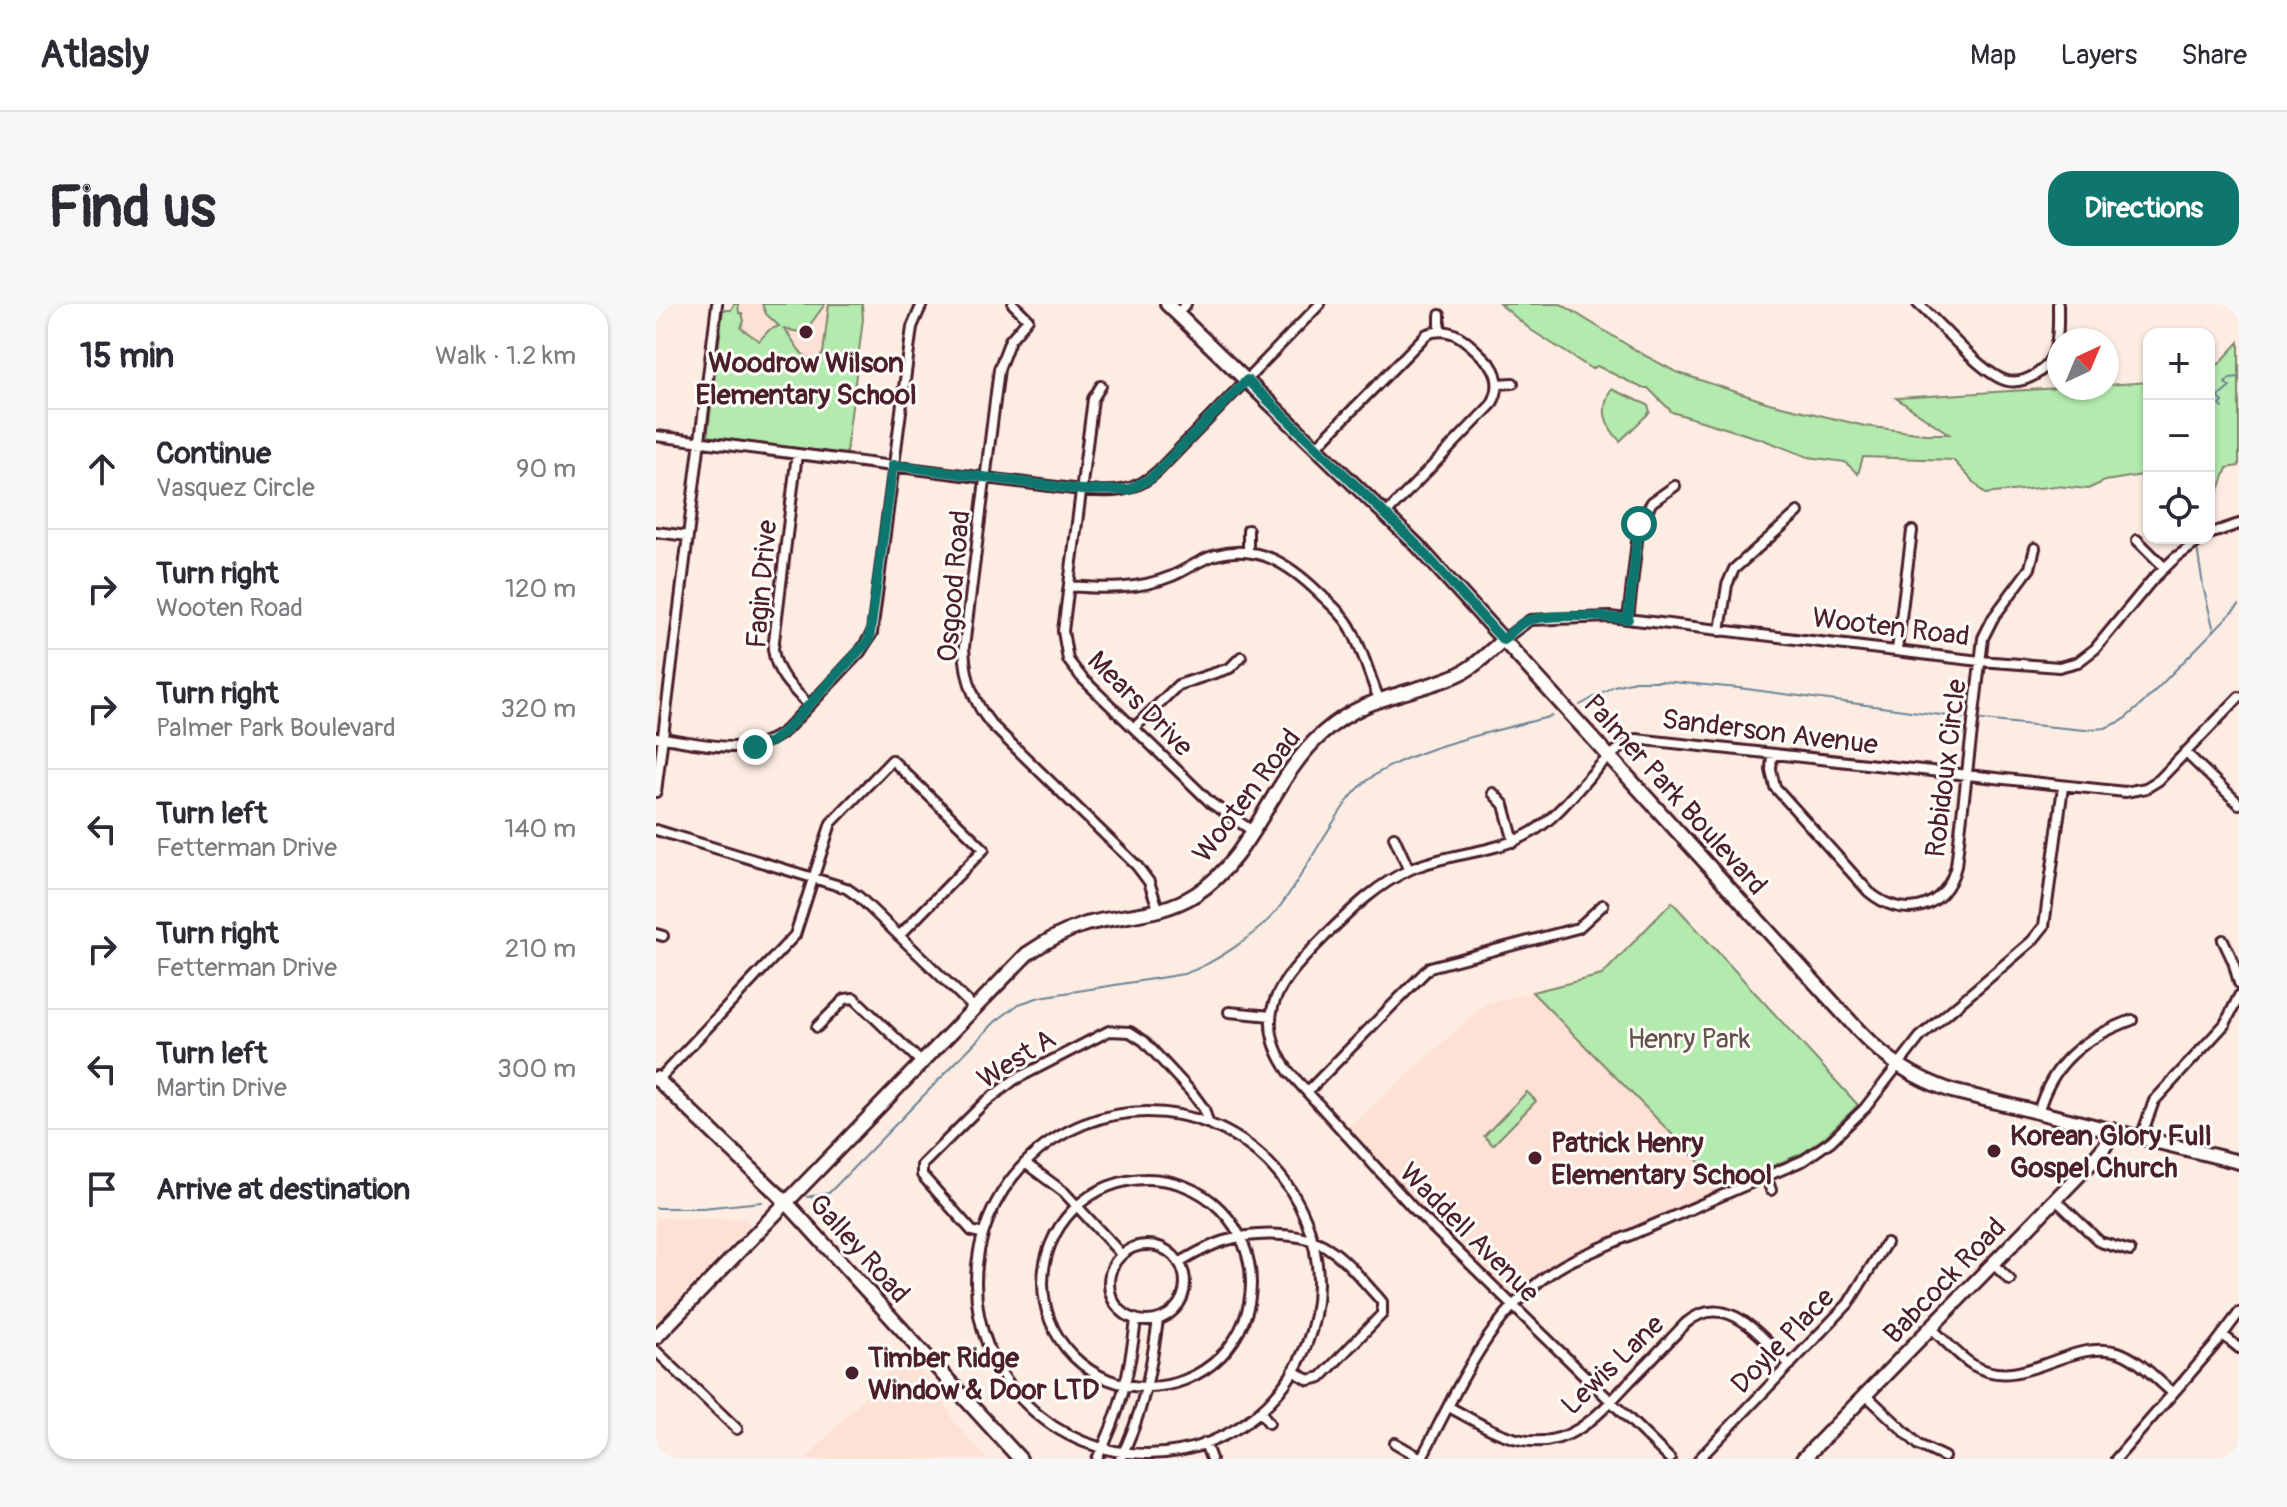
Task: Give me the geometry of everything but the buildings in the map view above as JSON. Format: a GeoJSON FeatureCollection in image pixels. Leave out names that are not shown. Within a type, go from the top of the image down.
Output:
{"type":"FeatureCollection","features":[{"type":"Feature","properties":{"kind":"main road","name":"Palmer Park Boulevard"},"geometry":{"type":"LineString","coordinates":[[1167,304],[1182,309],[1247,380],[1429,557],[1858,1030],[1898,1067],[1952,1091],[2239,1162]]}},
{"type":"Feature","properties":{"kind":"main road","name":"Wooten Road"},"geometry":{"type":"LineString","coordinates":[[656,1337],[1015,964],[1057,934],[1088,924],[1159,911],[1196,894],[1231,862],[1291,767],[1313,742],[1340,719],[1379,699],[1454,676],[1477,663],[1503,640]]}},
{"type":"Feature","properties":{"kind":"main road","name":"Galley Road"},"geometry":{"type":"LineString","coordinates":[[657,1079],[786,1202],[1020,1459]]}},
{"type":"Feature","properties":{"kind":"main road","name":"Babcock Road"},"geometry":{"type":"LineString","coordinates":[[1803,1459],[2099,1154],[2113,1130]]}},
{"type":"Feature","properties":{"kind":"street"},"geometry":{"type":"LineString","coordinates":[[656,792],[659,737],[717,304]]}},
{"type":"Feature","properties":{"kind":"street"},"geometry":{"type":"LineString","coordinates":[[659,737],[755,747],[778,737],[869,640],[912,327],[922,304]]}},
{"type":"Feature","properties":{"kind":"street","name":"Osgood Road"},"geometry":{"type":"LineString","coordinates":[[1013,304],[1028,319],[1010,340],[1002,357],[964,647],[970,689],[991,724],[1144,874],[1159,911]]}},
{"type":"Feature","properties":{"kind":"street"},"geometry":{"type":"LineString","coordinates":[[656,436],[1081,490],[1129,490],[1151,478],[1320,304]]}},
{"type":"Feature","properties":{"kind":"street"},"geometry":{"type":"LineString","coordinates":[[1918,304],[1990,371],[2005,381],[2014,382],[2038,372],[2053,355],[2058,333],[2058,304]]}},
{"type":"Feature","properties":{"kind":"street"},"geometry":{"type":"LineString","coordinates":[[1440,315],[1440,330]]}},
{"type":"Feature","properties":{"kind":"street"},"geometry":{"type":"LineString","coordinates":[[1316,447],[1421,339],[1440,330],[1455,333],[1475,349],[1495,370],[1498,391],[1491,405],[1386,514]]}},
{"type":"Feature","properties":{"kind":"street"},"geometry":{"type":"LineString","coordinates":[[1498,384],[1513,383]]}},
{"type":"Feature","properties":{"kind":"street","name":"Mears Drive"},"geometry":{"type":"LineString","coordinates":[[1101,386],[1093,399],[1063,631],[1068,660],[1082,678],[1211,803],[1251,830]]}},
{"type":"Feature","properties":{"kind":"street","name":"Fagin Drive"},"geometry":{"type":"LineString","coordinates":[[797,454],[773,649],[783,679],[809,705]]}},
{"type":"Feature","properties":{"kind":"street"},"geometry":{"type":"LineString","coordinates":[[1628,619],[1639,524],[1652,502],[1675,486]]}},
{"type":"Feature","properties":{"kind":"street"},"geometry":{"type":"LineString","coordinates":[[1720,631],[1727,585],[1734,569],[1798,512]]}},
{"type":"Feature","properties":{"kind":"street"},"geometry":{"type":"LineString","coordinates":[[2215,532],[2239,524]]}},
{"type":"Feature","properties":{"kind":"street"},"geometry":{"type":"LineString","coordinates":[[1248,530],[1248,552]]}},
{"type":"Feature","properties":{"kind":"street"},"geometry":{"type":"LineString","coordinates":[[1897,650],[1912,531]]}},
{"type":"Feature","properties":{"kind":"street"},"geometry":{"type":"LineString","coordinates":[[656,532],[688,536]]}},
{"type":"Feature","properties":{"kind":"street"},"geometry":{"type":"LineString","coordinates":[[2137,540],[2165,568]]}},
{"type":"Feature","properties":{"kind":"street","name":"Wooten Road"},"geometry":{"type":"LineString","coordinates":[[1503,640],[1523,623],[1538,618],[1587,616],[2045,668],[2078,662],[2095,649],[2165,568],[2195,544]]}},
{"type":"Feature","properties":{"kind":"street","name":"Robidoux Circle"},"geometry":{"type":"LineString","coordinates":[[1772,754],[1772,779],[1780,795],[1869,892],[1878,900],[1897,908],[1927,904],[1949,885],[1956,866],[1985,631],[2030,568],[2035,548]]}},
{"type":"Feature","properties":{"kind":"street"},"geometry":{"type":"LineString","coordinates":[[1069,586],[1103,589],[1147,584],[1174,575],[1213,555],[1248,552],[1271,557],[1290,567],[1341,615],[1351,630],[1379,699]]}},
{"type":"Feature","properties":{"kind":"street"},"geometry":{"type":"LineString","coordinates":[[2133,603],[2143,611]]}},
{"type":"Feature","properties":{"kind":"street"},"geometry":{"type":"LineString","coordinates":[[1134,728],[1178,685],[1230,668],[1241,657]]}},
{"type":"Feature","properties":{"kind":"street","name":"Sanderson Avenue"},"geometry":{"type":"LineString","coordinates":[[1271,1016],[1279,989],[1297,965],[1360,902],[1409,870],[1514,842],[1544,825],[1629,742],[1642,739],[2110,793],[2138,790],[2159,780],[2239,697]]}},
{"type":"Feature","properties":{"kind":"street"},"geometry":{"type":"LineString","coordinates":[[2185,752],[2239,804]]}},
{"type":"Feature","properties":{"kind":"street"},"geometry":{"type":"LineString","coordinates":[[657,1079],[795,935],[831,823],[892,760],[984,849],[899,936]]}},
{"type":"Feature","properties":{"kind":"street"},"geometry":{"type":"LineString","coordinates":[[1395,1443],[1421,1458],[1487,1337],[1511,1305],[1546,1275],[1821,1149],[1865,1108],[1927,1031],[2032,941],[2044,926],[2063,787]]}},
{"type":"Feature","properties":{"kind":"street"},"geometry":{"type":"LineString","coordinates":[[1493,793],[1504,805],[1514,842]]}},
{"type":"Feature","properties":{"kind":"street"},"geometry":{"type":"LineString","coordinates":[[656,830],[853,892],[973,1007]]}},
{"type":"Feature","properties":{"kind":"street"},"geometry":{"type":"LineString","coordinates":[[1394,837],[1409,870]]}},
{"type":"Feature","properties":{"kind":"street"},"geometry":{"type":"LineString","coordinates":[[1307,1092],[1430,967],[1578,928],[1603,905]]}},
{"type":"Feature","properties":{"kind":"street"},"geometry":{"type":"LineString","coordinates":[[2223,940],[2239,983]]}},
{"type":"Feature","properties":{"kind":"street"},"geometry":{"type":"LineString","coordinates":[[2141,1137],[2150,1108],[2160,1092],[2236,1012],[2239,996]]}},
{"type":"Feature","properties":{"kind":"street"},"geometry":{"type":"LineString","coordinates":[[817,1027],[845,999],[854,998],[921,1062]]}},
{"type":"Feature","properties":{"kind":"street"},"geometry":{"type":"LineString","coordinates":[[1229,1012],[1271,1016]]}},
{"type":"Feature","properties":{"kind":"street","name":"Waddell Avenue"},"geometry":{"type":"LineString","coordinates":[[1271,1016],[1271,1034],[1277,1053],[1307,1092],[1405,1199],[1670,1459]]}},
{"type":"Feature","properties":{"kind":"street"},"geometry":{"type":"LineString","coordinates":[[2038,1113],[2047,1083],[2058,1068],[2098,1035],[2132,1020]]}},
{"type":"Feature","properties":{"kind":"street","name":"West A"},"geometry":{"type":"LineString","coordinates":[[983,1234],[972,1231],[922,1175],[922,1165],[1004,1087],[1101,1034],[1123,1031],[1144,1041],[1193,1094],[1204,1109],[1208,1122]]}},
{"type":"Feature","properties":{"kind":"street"},"geometry":{"type":"LineString","coordinates":[[1159,1113],[1208,1122],[1252,1148],[1278,1173],[1297,1203],[1312,1240],[1316,1261],[1316,1298],[1310,1330],[1293,1371],[1260,1411],[1234,1430],[1205,1443],[1165,1453],[1122,1456],[1072,1436],[1034,1412],[1003,1376],[978,1333],[976,1287],[983,1234],[998,1198],[1025,1163],[1068,1131],[1113,1115],[1159,1113]]}},
{"type":"Feature","properties":{"kind":"street"},"geometry":{"type":"LineString","coordinates":[[1025,1163],[1049,1179],[1077,1205],[1121,1254]]}},
{"type":"Feature","properties":{"kind":"street"},"geometry":{"type":"LineString","coordinates":[[1766,1176],[1771,1190]]}},
{"type":"Feature","properties":{"kind":"street"},"geometry":{"type":"LineString","coordinates":[[1143,1179],[1188,1188],[1207,1198],[1230,1219],[1241,1237],[1248,1258],[1251,1284],[1246,1315],[1217,1359],[1201,1371],[1177,1382],[1148,1387],[1127,1385],[1097,1374],[1069,1352],[1057,1334],[1046,1305],[1043,1276],[1048,1251],[1057,1230],[1077,1205],[1103,1189],[1143,1179]]}},
{"type":"Feature","properties":{"kind":"street"},"geometry":{"type":"LineString","coordinates":[[2055,1199],[2100,1242],[2130,1251]]}},
{"type":"Feature","properties":{"kind":"street"},"geometry":{"type":"LineString","coordinates":[[1179,1263],[1208,1248],[1241,1237],[1312,1240],[1346,1262],[1377,1296],[1382,1309],[1377,1319],[1321,1377],[1309,1380],[1293,1371]]}},
{"type":"Feature","properties":{"kind":"street","name":"Doyle Place"},"geometry":{"type":"LineString","coordinates":[[1699,1459],[1848,1304],[1886,1243]]}},
{"type":"Feature","properties":{"kind":"street"},"geometry":{"type":"LineString","coordinates":[[1610,1244],[1614,1256]]}},
{"type":"Feature","properties":{"kind":"street"},"geometry":{"type":"LineString","coordinates":[[1136,1246],[1155,1246],[1168,1251],[1179,1263],[1185,1281],[1183,1296],[1173,1311],[1158,1320],[1136,1320],[1119,1310],[1110,1294],[1109,1276],[1121,1254],[1136,1246]]}},
{"type":"Feature","properties":{"kind":"street"},"geometry":{"type":"LineString","coordinates":[[1993,1264],[2010,1280]]}},
{"type":"Feature","properties":{"kind":"street","name":"Lewis Lane"},"geometry":{"type":"LineString","coordinates":[[1449,1407],[1506,1436],[1533,1441],[1555,1439],[1578,1430],[1610,1402],[1686,1323],[1709,1312],[1726,1312],[1744,1320],[1790,1365]]}},
{"type":"Feature","properties":{"kind":"street"},"geometry":{"type":"LineString","coordinates":[[2116,1459],[2239,1313]]}},
{"type":"Feature","properties":{"kind":"street"},"geometry":{"type":"LineString","coordinates":[[1097,1459],[1127,1385],[1136,1320]]}},
{"type":"Feature","properties":{"kind":"street"},"geometry":{"type":"LineString","coordinates":[[1122,1456],[1137,1423],[1148,1387],[1158,1320]]}},
{"type":"Feature","properties":{"kind":"street"},"geometry":{"type":"LineString","coordinates":[[1931,1328],[1973,1365],[1996,1373],[2021,1373],[2076,1352],[2106,1350],[2128,1356],[2173,1393]]}},
{"type":"Feature","properties":{"kind":"street"},"geometry":{"type":"LineString","coordinates":[[2223,1335],[2239,1348]]}},
{"type":"Feature","properties":{"kind":"street"},"geometry":{"type":"LineString","coordinates":[[656,1351],[737,1429]]}},
{"type":"Feature","properties":{"kind":"street"},"geometry":{"type":"LineString","coordinates":[[1866,1395],[1919,1445],[1944,1457]]}},
{"type":"Feature","properties":{"kind":"street"},"geometry":{"type":"LineString","coordinates":[[1260,1411],[1269,1423]]}},
{"type":"Feature","properties":{"kind":"street"},"geometry":{"type":"LineString","coordinates":[[1205,1443],[1211,1459]]}},
{"type":"Feature","properties":{"kind":"shaded area","name":"Woodrow Wilson Elementary School"},"geometry":{"type":"Polygon","coordinates":[[[738,304],[829,304],[823,354],[809,360],[799,352],[794,342],[764,337],[759,341],[741,327],[738,304]]]}},
{"type":"Feature","properties":{"kind":"shaded area","name":"Patrick Henry Elementary School"},"geometry":{"type":"Polygon","coordinates":[[[1532,992],[1724,1187],[1556,1261],[1509,1294],[1416,1203],[1348,1128],[1486,1004],[1532,992]]]}},
{"type":"Feature","properties":{"kind":"shaded area"},"geometry":{"type":"Polygon","coordinates":[[[656,1218],[745,1219],[751,1224],[656,1323],[656,1218]]]}},
{"type":"Feature","properties":{"kind":"shaded area"},"geometry":{"type":"Polygon","coordinates":[[[906,1353],[940,1395],[954,1422],[987,1459],[806,1459],[906,1353]]]}},
{"type":"Feature","properties":{"kind":"green space"},"geometry":{"type":"Polygon","coordinates":[[[734,304],[738,304],[739,313],[742,313],[744,321],[741,328],[759,341],[769,330],[779,326],[766,314],[762,304],[825,304],[804,333],[784,329],[801,352],[815,360],[823,354],[829,304],[862,304],[863,319],[846,454],[709,437],[723,310],[731,310],[734,304]]]}},
{"type":"Feature","properties":{"kind":"green space"},"geometry":{"type":"Polygon","coordinates":[[[1500,304],[1561,304],[1676,372],[1769,403],[1865,426],[1925,434],[1949,434],[1896,398],[2047,389],[2047,400],[2119,400],[2119,384],[2143,382],[2143,475],[2105,481],[2088,489],[2056,486],[1985,494],[1953,460],[1863,457],[1858,474],[1845,462],[1808,457],[1672,412],[1648,388],[1597,366],[1592,369],[1531,330],[1500,304]]]}},
{"type":"Feature","properties":{"kind":"green space"},"geometry":{"type":"Polygon","coordinates":[[[2239,342],[2239,466],[2227,468],[2215,501],[2215,364],[2219,364],[2239,342]]]}},
{"type":"Feature","properties":{"kind":"green space"},"geometry":{"type":"Polygon","coordinates":[[[1611,389],[1648,405],[1650,412],[1620,441],[1610,429],[1605,416],[1611,389]]]}},
{"type":"Feature","properties":{"kind":"green space","name":"Henry Park"},"geometry":{"type":"Polygon","coordinates":[[[1672,902],[1858,1105],[1825,1137],[1803,1153],[1724,1187],[1532,992],[1602,975],[1672,902]]]}},
{"type":"Feature","properties":{"kind":"green space"},"geometry":{"type":"Polygon","coordinates":[[[1527,1092],[1536,1101],[1493,1145],[1484,1136],[1527,1092]]]}},
{"type":"Feature","properties":{"kind":"waterway"},"geometry":{"type":"LineString","coordinates":[[2223,408],[2220,405],[2223,402],[2218,397],[2230,387],[2225,383],[2230,378],[2239,377]]}},
{"type":"Feature","properties":{"kind":"waterway"},"geometry":{"type":"LineString","coordinates":[[2197,547],[2214,631]]}},
{"type":"Feature","properties":{"kind":"waterway"},"geometry":{"type":"LineString","coordinates":[[1982,720],[2085,730],[2105,728],[2122,721],[2239,605]]}},
{"type":"Feature","properties":{"kind":"waterway"},"geometry":{"type":"LineString","coordinates":[[1580,705],[1614,686],[1635,681],[1661,681],[1739,688],[1963,718]]}},
{"type":"Feature","properties":{"kind":"waterway"},"geometry":{"type":"LineString","coordinates":[[807,1197],[829,1193],[996,1021],[1019,1004],[1040,997],[1184,974],[1222,956],[1278,909],[1342,809],[1364,783],[1382,771],[1428,750],[1552,716]]}},
{"type":"Feature","properties":{"kind":"waterway"},"geometry":{"type":"LineString","coordinates":[[656,1208],[702,1208],[762,1202]]}},
{"type":"Feature","properties":{"kind":"place","name":"Woodrow Wilson Elementary School"},"geometry":{"type":"Point","coordinates":[806,332]}},
{"type":"Feature","properties":{"kind":"place","name":"Korean Glory Full Gospel Church"},"geometry":{"type":"Point","coordinates":[1994,1151]}},
{"type":"Feature","properties":{"kind":"place","name":"Patrick Henry Elementary School"},"geometry":{"type":"Point","coordinates":[1535,1158]}},
{"type":"Feature","properties":{"kind":"place","name":"Timber Ridge Window & Door LTD"},"geometry":{"type":"Point","coordinates":[852,1373]}},
{"type":"Feature","properties":{"kind":"route"},"geometry":{"type":"LineString","coordinates":[[755,747],[771,742],[786,730],[869,640],[893,465],[1081,490],[1129,490],[1151,478],[1247,380],[1417,545],[1503,640],[1523,623],[1538,618],[1587,616],[1628,619],[1639,524]]}}]}
